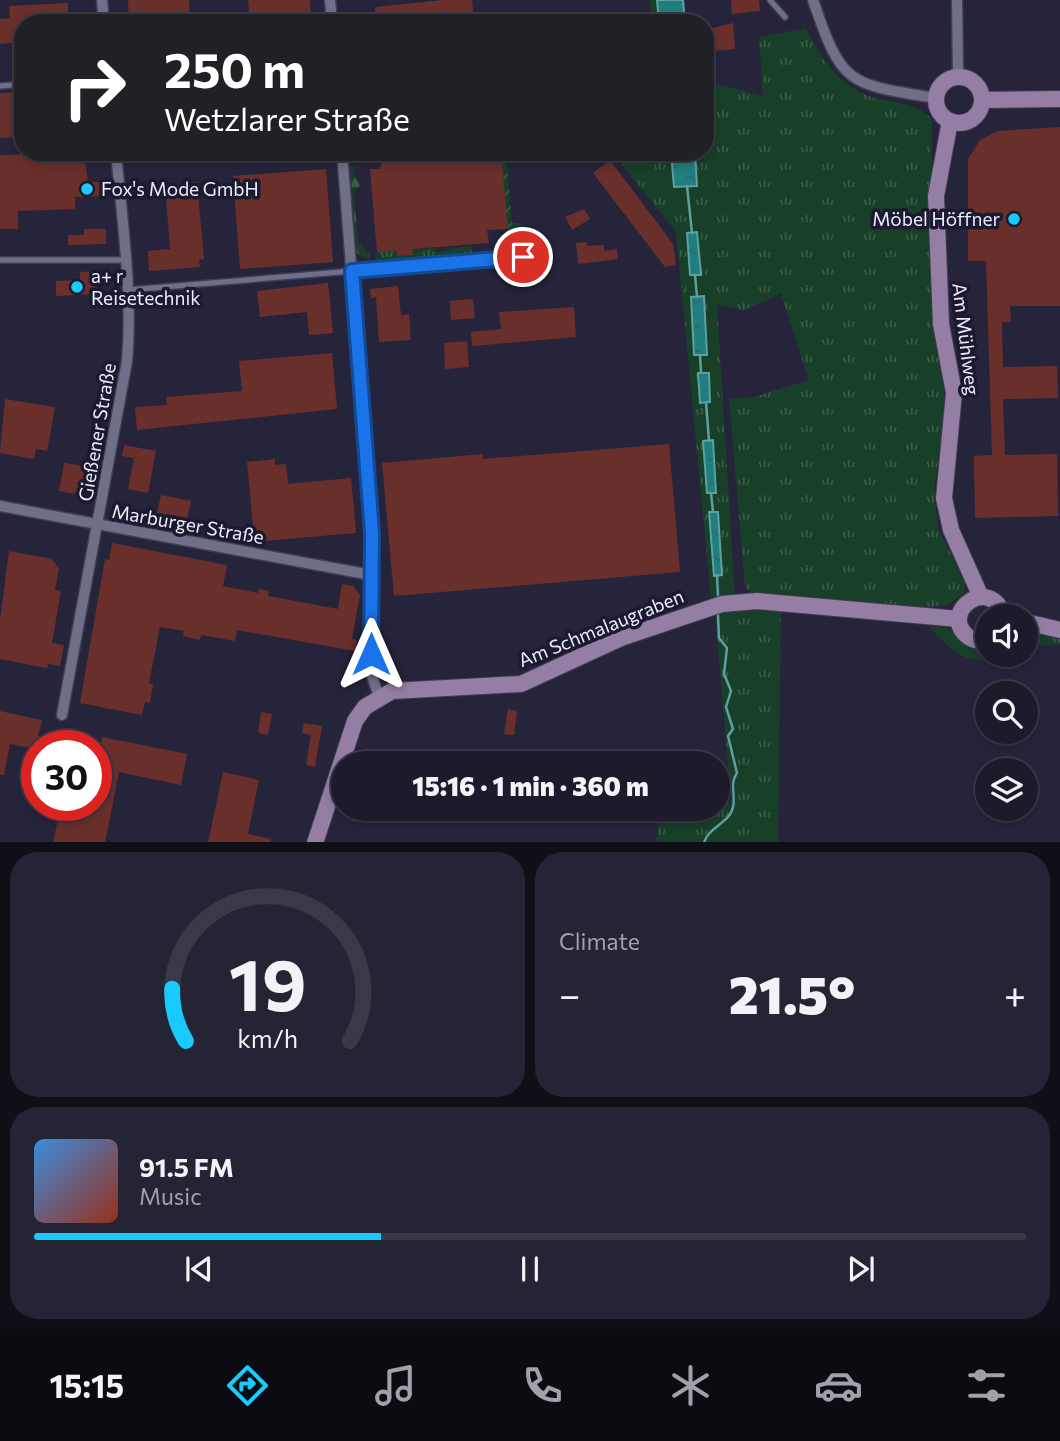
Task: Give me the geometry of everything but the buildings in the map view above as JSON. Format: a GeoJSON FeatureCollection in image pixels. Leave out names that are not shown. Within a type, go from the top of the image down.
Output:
{"type":"FeatureCollection","features":[{"type":"Feature","properties":{"kind":"main road"},"geometry":{"type":"LineString","coordinates":[[958,77],[972,81],[981,92],[982,100],[977,114],[965,122],[950,121],[939,112],[936,98],[946,81],[958,77]]}},
{"type":"Feature","properties":{"kind":"main road"},"geometry":{"type":"LineString","coordinates":[[982,100],[1060,99]]}},
{"type":"Feature","properties":{"kind":"main road","name":"Am Mühlweg"},"geometry":{"type":"LineString","coordinates":[[950,121],[936,195],[938,299],[954,393],[944,498],[951,530],[981,597]]}},
{"type":"Feature","properties":{"kind":"main road"},"geometry":{"type":"LineString","coordinates":[[975,639],[970,638],[960,626],[959,618],[968,601],[981,597],[997,604]]}},
{"type":"Feature","properties":{"kind":"main road","name":"Am Schmalaugraben"},"geometry":{"type":"LineString","coordinates":[[379,696],[392,691],[417,688],[521,684],[621,638],[722,604],[757,601],[959,618]]}},
{"type":"Feature","properties":{"kind":"main road"},"geometry":{"type":"LineString","coordinates":[[1038,625],[1060,630]]}},
{"type":"Feature","properties":{"kind":"main road"},"geometry":{"type":"LineString","coordinates":[[315,842],[355,721],[365,707],[379,696]]}},
{"type":"Feature","properties":{"kind":"street"},"geometry":{"type":"LineString","coordinates":[[813,0],[831,53],[846,72],[876,88],[936,98]]}},
{"type":"Feature","properties":{"kind":"street"},"geometry":{"type":"LineString","coordinates":[[957,0],[958,77]]}},
{"type":"Feature","properties":{"kind":"street","name":"Gießener Straße"},"geometry":{"type":"LineString","coordinates":[[62,715],[127,362],[127,290],[117,161]]}},
{"type":"Feature","properties":{"kind":"street"},"geometry":{"type":"LineString","coordinates":[[343,161],[372,533],[371,673],[379,696]]}},
{"type":"Feature","properties":{"kind":"street"},"geometry":{"type":"LineString","coordinates":[[352,271],[523,257]]}},
{"type":"Feature","properties":{"kind":"street","name":"Marburger Straße"},"geometry":{"type":"LineString","coordinates":[[0,506],[371,575]]}},
{"type":"Feature","properties":{"kind":"lane"},"geometry":{"type":"LineString","coordinates":[[770,0],[785,17]]}},
{"type":"Feature","properties":{"kind":"lane"},"geometry":{"type":"LineString","coordinates":[[523,257],[535,274]]}},
{"type":"Feature","properties":{"kind":"lane"},"geometry":{"type":"LineString","coordinates":[[0,260],[125,260]]}},
{"type":"Feature","properties":{"kind":"lane"},"geometry":{"type":"LineString","coordinates":[[127,290],[352,271]]}},
{"type":"Feature","properties":{"kind":"green space"},"geometry":{"type":"Polygon","coordinates":[[[650,0],[657,0],[658,14],[651,14],[650,0]]]}},
{"type":"Feature","properties":{"kind":"green space"},"geometry":{"type":"Polygon","coordinates":[[[806,28],[817,48],[843,81],[870,96],[918,109],[932,120],[931,292],[945,400],[934,494],[939,531],[965,583],[964,593],[948,605],[925,607],[755,595],[745,587],[729,399],[753,397],[809,380],[781,294],[744,310],[717,305],[735,597],[711,599],[676,232],[619,161],[672,161],[674,187],[697,186],[696,161],[714,161],[714,83],[763,96],[759,37],[806,28]],[[704,296],[691,297],[695,355],[706,355],[704,296]],[[712,440],[703,441],[707,493],[716,493],[712,440]]]}},
{"type":"Feature","properties":{"kind":"green space"},"geometry":{"type":"Polygon","coordinates":[[[502,161],[507,161],[512,223],[522,223],[522,229],[513,230],[514,238],[495,251],[500,237],[508,236],[502,161]]]}},
{"type":"Feature","properties":{"kind":"green space"},"geometry":{"type":"Polygon","coordinates":[[[358,166],[353,173],[360,185],[354,192],[358,242],[370,254],[370,261],[357,253],[350,167],[358,166]]]}},
{"type":"Feature","properties":{"kind":"green space"},"geometry":{"type":"Polygon","coordinates":[[[471,245],[472,253],[376,261],[377,252],[435,248],[436,252],[471,245]]]}},
{"type":"Feature","properties":{"kind":"green space"},"geometry":{"type":"Polygon","coordinates":[[[781,610],[778,842],[656,842],[659,821],[730,821],[730,751],[727,751],[715,611],[781,610]]]}},
{"type":"Feature","properties":{"kind":"green space"},"geometry":{"type":"Polygon","coordinates":[[[928,626],[948,628],[975,641],[975,659],[961,655],[928,626]]]}},
{"type":"Feature","properties":{"kind":"green space"},"geometry":{"type":"Polygon","coordinates":[[[1038,635],[1060,639],[1060,644],[1038,645],[1038,635]]]}},
{"type":"Feature","properties":{"kind":"water"},"geometry":{"type":"Polygon","coordinates":[[[657,0],[683,0],[684,14],[658,14],[657,0]]]}},
{"type":"Feature","properties":{"kind":"water"},"geometry":{"type":"Polygon","coordinates":[[[672,161],[696,161],[697,186],[674,187],[672,161]]]}},
{"type":"Feature","properties":{"kind":"water"},"geometry":{"type":"Polygon","coordinates":[[[697,232],[701,275],[690,275],[687,233],[697,232]]]}},
{"type":"Feature","properties":{"kind":"water"},"geometry":{"type":"Polygon","coordinates":[[[704,296],[707,355],[694,355],[691,297],[704,296]]]}},
{"type":"Feature","properties":{"kind":"water"},"geometry":{"type":"Polygon","coordinates":[[[698,373],[709,373],[710,402],[700,403],[698,373]]]}},
{"type":"Feature","properties":{"kind":"water"},"geometry":{"type":"Polygon","coordinates":[[[713,440],[716,493],[707,493],[703,441],[713,440]]]}},
{"type":"Feature","properties":{"kind":"water"},"geometry":{"type":"Polygon","coordinates":[[[709,512],[718,512],[722,575],[714,576],[709,512]]]}},
{"type":"Feature","properties":{"kind":"waterway"},"geometry":{"type":"LineString","coordinates":[[687,186],[692,233]]}},
{"type":"Feature","properties":{"kind":"waterway"},"geometry":{"type":"LineString","coordinates":[[695,275],[697,297]]}},
{"type":"Feature","properties":{"kind":"waterway"},"geometry":{"type":"LineString","coordinates":[[700,355],[701,373]]}},
{"type":"Feature","properties":{"kind":"waterway"},"geometry":{"type":"LineString","coordinates":[[706,402],[709,441]]}},
{"type":"Feature","properties":{"kind":"waterway"},"geometry":{"type":"LineString","coordinates":[[711,493],[713,512]]}},
{"type":"Feature","properties":{"kind":"waterway"},"geometry":{"type":"LineString","coordinates":[[717,575],[718,596]]}},
{"type":"Feature","properties":{"kind":"waterway"},"geometry":{"type":"LineString","coordinates":[[704,842],[731,812],[734,803],[733,781],[737,773],[728,736],[733,729],[726,707],[731,691],[724,674],[727,648],[719,638],[718,615]]}},
{"type":"Feature","properties":{"kind":"place","name":"Fox's Mode GmbH"},"geometry":{"type":"Point","coordinates":[87,189]}},
{"type":"Feature","properties":{"kind":"place","name":"Möbel Höffner"},"geometry":{"type":"Point","coordinates":[1014,219]}},
{"type":"Feature","properties":{"kind":"place","name":"a+ r Reisetechnik"},"geometry":{"type":"Point","coordinates":[77,287]}},
{"type":"Feature","properties":{"kind":"route"},"geometry":{"type":"LineString","coordinates":[[371,654],[372,533],[352,271],[523,257]]}}]}
